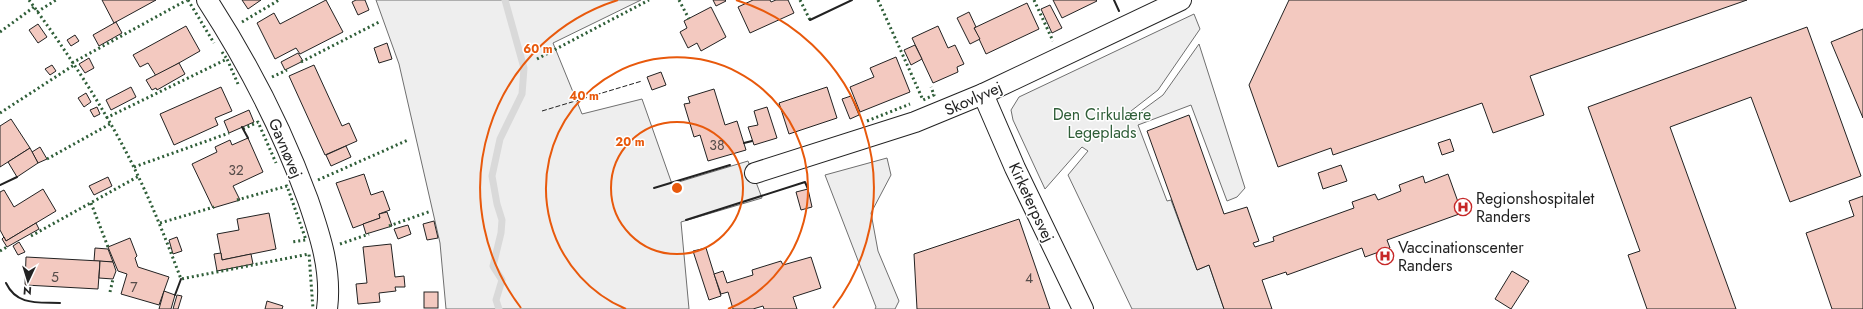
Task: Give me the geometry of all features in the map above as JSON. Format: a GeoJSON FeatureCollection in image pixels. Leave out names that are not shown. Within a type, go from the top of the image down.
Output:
{"type":"FeatureCollection","features":[{"type":"Feature","properties":{"kind":"street","name":"Gavnøvej"},"geometry":{"type":"LineString","coordinates":[[207,0],[233,40],[265,98],[296,166],[322,242],[327,269],[327,309]]}},
{"type":"Feature","properties":{"kind":"street","name":"Skovlyvej"},"geometry":{"type":"LineString","coordinates":[[755,172],[915,122],[983,94],[1181,0]]}},
{"type":"Feature","properties":{"kind":"street","name":"Kirketerpsvej"},"geometry":{"type":"LineString","coordinates":[[983,94],[1015,168],[1083,309]]}},
{"type":"Feature","properties":{"kind":"green space"},"geometry":{"type":"Polygon","coordinates":[[[376,0],[641,0],[553,43],[582,114],[642,99],[672,184],[748,161],[762,198],[681,222],[689,309],[446,309],[440,243],[399,64],[376,0]]]}},
{"type":"Feature","properties":{"kind":"green space","name":"Den Cirkulære Legeplads"},"geometry":{"type":"Polygon","coordinates":[[[1194,14],[1200,29],[1158,90],[1131,111],[1133,117],[1163,95],[1199,44],[1245,188],[1237,197],[1227,201],[1191,105],[1138,125],[1167,201],[1171,200],[1197,270],[1209,265],[1224,309],[1132,309],[1068,175],[1088,151],[1082,147],[1045,189],[1013,120],[1011,110],[1019,97],[1194,14]]]}},
{"type":"Feature","properties":{"kind":"green space"},"geometry":{"type":"Polygon","coordinates":[[[887,158],[891,175],[871,213],[878,251],[899,301],[895,309],[875,309],[876,307],[825,175],[887,158]]]}},
{"type":"Feature","properties":{"kind":"building"},"geometry":{"type":"Polygon","coordinates":[[[102,0],[156,0],[114,23],[102,0]]]}},
{"type":"Feature","properties":{"kind":"building"},"geometry":{"type":"Polygon","coordinates":[[[242,0],[261,0],[248,9],[242,0]]]}},
{"type":"Feature","properties":{"kind":"building"},"geometry":{"type":"Polygon","coordinates":[[[326,0],[343,32],[300,54],[296,48],[275,59],[257,23],[274,13],[280,24],[326,0]]]}},
{"type":"Feature","properties":{"kind":"building"},"geometry":{"type":"Polygon","coordinates":[[[356,0],[365,0],[369,10],[358,15],[352,2],[356,0]]]}},
{"type":"Feature","properties":{"kind":"building"},"geometry":{"type":"Polygon","coordinates":[[[713,0],[725,0],[726,1],[716,6],[713,0]]]}},
{"type":"Feature","properties":{"kind":"building"},"geometry":{"type":"Polygon","coordinates":[[[753,0],[770,0],[771,2],[776,0],[788,0],[794,13],[750,33],[738,7],[753,0]]]}},
{"type":"Feature","properties":{"kind":"building"},"geometry":{"type":"Polygon","coordinates":[[[1053,0],[1096,0],[1097,1],[1062,18],[1053,0]]]}},
{"type":"Feature","properties":{"kind":"building"},"geometry":{"type":"Polygon","coordinates":[[[1289,0],[1747,0],[1530,76],[1544,115],[1493,133],[1482,103],[1333,155],[1331,148],[1278,167],[1249,85],[1289,0]]]}},
{"type":"Feature","properties":{"kind":"building"},"geometry":{"type":"Polygon","coordinates":[[[1027,3],[1039,29],[986,54],[974,28],[1027,3]]]}},
{"type":"Feature","properties":{"kind":"building"},"geometry":{"type":"Polygon","coordinates":[[[1050,5],[1062,28],[1052,33],[1041,9],[1050,5]]]}},
{"type":"Feature","properties":{"kind":"building"},"geometry":{"type":"Polygon","coordinates":[[[711,7],[726,37],[701,51],[697,43],[688,48],[680,32],[687,28],[684,21],[711,7]]]}},
{"type":"Feature","properties":{"kind":"building"},"geometry":{"type":"Polygon","coordinates":[[[969,12],[976,27],[974,28],[980,39],[970,44],[957,18],[969,12]]]}},
{"type":"Feature","properties":{"kind":"building"},"geometry":{"type":"Polygon","coordinates":[[[116,22],[122,33],[99,46],[93,35],[116,22]]]}},
{"type":"Feature","properties":{"kind":"building"},"geometry":{"type":"Polygon","coordinates":[[[38,24],[47,37],[38,43],[29,30],[38,24]]]}},
{"type":"Feature","properties":{"kind":"building"},"geometry":{"type":"Polygon","coordinates":[[[186,26],[200,51],[156,76],[148,63],[140,67],[133,55],[186,26]]]}},
{"type":"Feature","properties":{"kind":"building"},"geometry":{"type":"Polygon","coordinates":[[[938,26],[948,48],[955,45],[964,64],[957,67],[958,72],[933,83],[912,38],[938,26]]]}},
{"type":"Feature","properties":{"kind":"building"},"geometry":{"type":"Polygon","coordinates":[[[1807,27],[1861,176],[1790,202],[1751,97],[1670,127],[1736,309],[1647,309],[1628,255],[1640,251],[1588,107],[1807,27]]]}},
{"type":"Feature","properties":{"kind":"building"},"geometry":{"type":"Polygon","coordinates":[[[1863,29],[1863,118],[1831,42],[1863,29]]]}},
{"type":"Feature","properties":{"kind":"building"},"geometry":{"type":"Polygon","coordinates":[[[75,35],[79,41],[71,46],[67,40],[75,35]]]}},
{"type":"Feature","properties":{"kind":"building"},"geometry":{"type":"Polygon","coordinates":[[[387,43],[392,59],[379,63],[374,48],[387,43]]]}},
{"type":"Feature","properties":{"kind":"building"},"geometry":{"type":"Polygon","coordinates":[[[915,45],[922,59],[911,65],[904,50],[915,45]]]}},
{"type":"Feature","properties":{"kind":"building"},"geometry":{"type":"Polygon","coordinates":[[[298,53],[303,61],[285,70],[281,62],[298,53]]]}},
{"type":"Feature","properties":{"kind":"building"},"geometry":{"type":"Polygon","coordinates":[[[896,57],[910,92],[860,112],[850,87],[874,77],[870,68],[896,57]]]}},
{"type":"Feature","properties":{"kind":"building"},"geometry":{"type":"Polygon","coordinates":[[[89,58],[94,68],[85,73],[79,64],[89,58]]]}},
{"type":"Feature","properties":{"kind":"building"},"geometry":{"type":"Polygon","coordinates":[[[179,63],[185,74],[157,90],[156,88],[152,90],[146,80],[179,63]]]}},
{"type":"Feature","properties":{"kind":"building"},"geometry":{"type":"Polygon","coordinates":[[[52,65],[56,71],[50,75],[45,69],[52,65]]]}},
{"type":"Feature","properties":{"kind":"building"},"geometry":{"type":"Polygon","coordinates":[[[314,65],[342,126],[349,123],[357,141],[325,155],[289,76],[314,65]]]}},
{"type":"Feature","properties":{"kind":"building"},"geometry":{"type":"Polygon","coordinates":[[[661,72],[666,85],[652,90],[647,77],[661,72]]]}},
{"type":"Feature","properties":{"kind":"building"},"geometry":{"type":"Polygon","coordinates":[[[131,87],[136,97],[111,110],[106,100],[131,87]]]}},
{"type":"Feature","properties":{"kind":"building"},"geometry":{"type":"Polygon","coordinates":[[[221,87],[232,111],[215,118],[218,125],[174,145],[160,114],[221,87]]]}},
{"type":"Feature","properties":{"kind":"building"},"geometry":{"type":"Polygon","coordinates":[[[827,87],[837,118],[789,134],[779,103],[827,87]]]}},
{"type":"Feature","properties":{"kind":"building"},"geometry":{"type":"Polygon","coordinates":[[[714,89],[725,125],[737,121],[746,150],[708,161],[700,135],[694,137],[684,104],[690,103],[688,97],[714,89]]]}},
{"type":"Feature","properties":{"kind":"building"},"geometry":{"type":"Polygon","coordinates":[[[86,93],[91,102],[84,107],[78,98],[86,93]]]}},
{"type":"Feature","properties":{"kind":"building"},"geometry":{"type":"Polygon","coordinates":[[[851,96],[859,115],[850,119],[842,99],[851,96]]]}},
{"type":"Feature","properties":{"kind":"building"},"geometry":{"type":"Polygon","coordinates":[[[97,107],[100,114],[94,117],[90,110],[97,107]]]}},
{"type":"Feature","properties":{"kind":"building"},"geometry":{"type":"Polygon","coordinates":[[[767,107],[777,138],[754,145],[748,127],[758,125],[754,111],[767,107]]]}},
{"type":"Feature","properties":{"kind":"building"},"geometry":{"type":"Polygon","coordinates":[[[249,110],[254,122],[229,133],[224,121],[249,110]]]}},
{"type":"Feature","properties":{"kind":"building"},"geometry":{"type":"Polygon","coordinates":[[[1189,115],[1224,214],[1247,207],[1259,241],[1253,243],[1255,247],[1274,241],[1273,237],[1354,208],[1352,202],[1375,194],[1378,200],[1401,191],[1399,185],[1423,176],[1425,183],[1448,174],[1462,213],[1387,240],[1390,248],[1365,257],[1362,248],[1287,275],[1286,272],[1262,280],[1272,309],[1224,309],[1209,265],[1197,270],[1147,131],[1189,115]]]}},
{"type":"Feature","properties":{"kind":"building"},"geometry":{"type":"Polygon","coordinates":[[[11,119],[30,148],[0,167],[0,126],[11,119]]]}},
{"type":"Feature","properties":{"kind":"building"},"geometry":{"type":"Polygon","coordinates":[[[248,138],[263,172],[233,186],[240,200],[213,208],[192,164],[217,152],[215,147],[230,140],[232,145],[248,138]]]}},
{"type":"Feature","properties":{"kind":"building"},"geometry":{"type":"Polygon","coordinates":[[[1450,139],[1454,151],[1442,155],[1438,143],[1450,139]]]}},
{"type":"Feature","properties":{"kind":"building"},"geometry":{"type":"Polygon","coordinates":[[[346,146],[351,157],[331,166],[326,155],[346,146]]]}},
{"type":"Feature","properties":{"kind":"building"},"geometry":{"type":"Polygon","coordinates":[[[40,147],[47,159],[38,163],[32,152],[40,147]]]}},
{"type":"Feature","properties":{"kind":"building"},"geometry":{"type":"Polygon","coordinates":[[[30,148],[38,163],[17,177],[8,162],[30,148]]]}},
{"type":"Feature","properties":{"kind":"building"},"geometry":{"type":"Polygon","coordinates":[[[1341,165],[1347,181],[1323,189],[1318,173],[1341,165]]]}},
{"type":"Feature","properties":{"kind":"building"},"geometry":{"type":"Polygon","coordinates":[[[364,174],[371,195],[383,191],[390,210],[379,214],[380,218],[353,228],[336,183],[364,174]]]}},
{"type":"Feature","properties":{"kind":"building"},"geometry":{"type":"Polygon","coordinates":[[[108,177],[112,186],[94,195],[89,186],[108,177]]]}},
{"type":"Feature","properties":{"kind":"building"},"geometry":{"type":"Polygon","coordinates":[[[43,189],[56,211],[6,241],[0,230],[0,192],[4,190],[14,207],[43,189]]]}},
{"type":"Feature","properties":{"kind":"building"},"geometry":{"type":"Polygon","coordinates":[[[808,189],[812,207],[801,210],[796,192],[808,189]]]}},
{"type":"Feature","properties":{"kind":"building"},"geometry":{"type":"Polygon","coordinates":[[[1863,196],[1863,309],[1832,309],[1806,233],[1854,216],[1849,201],[1863,196]]]}},
{"type":"Feature","properties":{"kind":"building"},"geometry":{"type":"Polygon","coordinates":[[[387,212],[392,226],[366,234],[363,224],[380,218],[379,214],[387,212]]]}},
{"type":"Feature","properties":{"kind":"building"},"geometry":{"type":"Polygon","coordinates":[[[269,213],[276,249],[222,260],[217,234],[239,230],[237,219],[269,213]]]}},
{"type":"Feature","properties":{"kind":"building"},"geometry":{"type":"Polygon","coordinates":[[[1019,219],[1050,309],[917,309],[914,254],[1019,219]]]}},
{"type":"Feature","properties":{"kind":"building"},"geometry":{"type":"Polygon","coordinates":[[[434,221],[438,238],[427,240],[423,224],[434,221]]]}},
{"type":"Feature","properties":{"kind":"building"},"geometry":{"type":"Polygon","coordinates":[[[36,223],[39,229],[7,247],[2,239],[4,237],[6,241],[36,223]]]}},
{"type":"Feature","properties":{"kind":"building"},"geometry":{"type":"Polygon","coordinates":[[[408,225],[411,234],[398,239],[394,229],[408,225]]]}},
{"type":"Feature","properties":{"kind":"building"},"geometry":{"type":"Polygon","coordinates":[[[177,237],[182,251],[173,254],[169,240],[177,237]]]}},
{"type":"Feature","properties":{"kind":"building"},"geometry":{"type":"Polygon","coordinates":[[[130,238],[137,256],[135,258],[138,267],[169,277],[159,305],[121,294],[127,274],[118,271],[108,247],[130,238]]]}},
{"type":"Feature","properties":{"kind":"building"},"geometry":{"type":"Polygon","coordinates":[[[19,242],[25,252],[18,255],[13,246],[19,242]]]}},
{"type":"Feature","properties":{"kind":"building"},"geometry":{"type":"Polygon","coordinates":[[[391,244],[395,277],[404,276],[405,287],[395,287],[396,291],[379,293],[380,302],[358,304],[356,284],[367,283],[363,247],[391,244]]]}},
{"type":"Feature","properties":{"kind":"building"},"geometry":{"type":"Polygon","coordinates":[[[95,248],[108,249],[113,262],[94,261],[95,248]]]}},
{"type":"Feature","properties":{"kind":"building"},"geometry":{"type":"Polygon","coordinates":[[[706,248],[721,296],[709,300],[693,251],[706,248]]]}},
{"type":"Feature","properties":{"kind":"building"},"geometry":{"type":"Polygon","coordinates":[[[221,253],[222,260],[251,254],[253,264],[217,271],[214,254],[221,253]]]}},
{"type":"Feature","properties":{"kind":"building"},"geometry":{"type":"Polygon","coordinates":[[[26,257],[100,261],[98,289],[25,285],[26,257]]]}},
{"type":"Feature","properties":{"kind":"building"},"geometry":{"type":"Polygon","coordinates":[[[811,257],[821,288],[793,297],[797,309],[764,309],[763,306],[753,309],[733,309],[728,292],[721,294],[714,274],[723,271],[727,283],[753,275],[752,270],[781,261],[783,265],[811,257]]]}},
{"type":"Feature","properties":{"kind":"building"},"geometry":{"type":"Polygon","coordinates":[[[100,261],[113,262],[116,271],[113,279],[99,278],[100,261]]]}},
{"type":"Feature","properties":{"kind":"building"},"geometry":{"type":"Polygon","coordinates":[[[1512,271],[1529,281],[1511,309],[1495,299],[1512,271]]]}},
{"type":"Feature","properties":{"kind":"building"},"geometry":{"type":"Polygon","coordinates":[[[164,291],[175,295],[171,309],[159,309],[164,291]]]}},
{"type":"Feature","properties":{"kind":"building"},"geometry":{"type":"Polygon","coordinates":[[[424,292],[438,292],[438,308],[424,308],[424,292]]]}},
{"type":"Feature","properties":{"kind":"building"},"geometry":{"type":"Polygon","coordinates":[[[177,295],[182,296],[178,309],[173,309],[177,295]]]}},
{"type":"Feature","properties":{"kind":"building"},"geometry":{"type":"Polygon","coordinates":[[[267,301],[283,306],[282,309],[265,309],[267,301]]]}},
{"type":"Feature","properties":{"kind":"waterway"},"geometry":{"type":"LineString","coordinates":[[499,309],[496,300],[502,280],[493,266],[501,233],[502,220],[497,204],[492,176],[500,139],[522,94],[524,68],[505,0]]}},
{"type":"Feature","properties":{"kind":"hedge"},"geometry":{"type":"LineString","coordinates":[[29,0],[74,64],[128,155],[150,203],[181,279],[309,254],[313,309]]}},
{"type":"Feature","properties":{"kind":"hedge"},"geometry":{"type":"LineString","coordinates":[[37,12],[56,0]]}},
{"type":"Feature","properties":{"kind":"hedge"},"geometry":{"type":"LineString","coordinates":[[72,63],[187,0]]}},
{"type":"Feature","properties":{"kind":"hedge"},"geometry":{"type":"LineString","coordinates":[[188,0],[214,43]]}},
{"type":"Feature","properties":{"kind":"hedge"},"geometry":{"type":"LineString","coordinates":[[242,22],[279,0]]}},
{"type":"Feature","properties":{"kind":"hedge"},"geometry":{"type":"LineString","coordinates":[[537,59],[649,0]]}},
{"type":"Feature","properties":{"kind":"hedge"},"geometry":{"type":"LineString","coordinates":[[679,0],[689,19]]}},
{"type":"Feature","properties":{"kind":"hedge"},"geometry":{"type":"LineString","coordinates":[[800,0],[810,20]]}},
{"type":"Feature","properties":{"kind":"hedge"},"geometry":{"type":"LineString","coordinates":[[878,0],[923,100],[934,95],[931,87]]}},
{"type":"Feature","properties":{"kind":"hedge"},"geometry":{"type":"LineString","coordinates":[[1034,0],[1053,41]]}},
{"type":"Feature","properties":{"kind":"hedge"},"geometry":{"type":"LineString","coordinates":[[0,32],[34,7]]}},
{"type":"Feature","properties":{"kind":"hedge"},"geometry":{"type":"LineString","coordinates":[[301,62],[381,21]]}},
{"type":"Feature","properties":{"kind":"hedge"},"geometry":{"type":"LineString","coordinates":[[222,52],[227,59]]}},
{"type":"Feature","properties":{"kind":"hedge"},"geometry":{"type":"LineString","coordinates":[[106,118],[227,59],[238,84]]}},
{"type":"Feature","properties":{"kind":"hedge"},"geometry":{"type":"LineString","coordinates":[[0,113],[74,65]]}},
{"type":"Feature","properties":{"kind":"hedge"},"geometry":{"type":"LineString","coordinates":[[272,77],[287,70]]}},
{"type":"Feature","properties":{"kind":"hedge"},"geometry":{"type":"LineString","coordinates":[[867,121],[910,104]]}},
{"type":"Feature","properties":{"kind":"hedge"},"geometry":{"type":"LineString","coordinates":[[243,129],[258,122],[276,163]]}},
{"type":"Feature","properties":{"kind":"hedge"},"geometry":{"type":"LineString","coordinates":[[47,159],[110,124]]}},
{"type":"Feature","properties":{"kind":"hedge"},"geometry":{"type":"LineString","coordinates":[[134,167],[229,133]]}},
{"type":"Feature","properties":{"kind":"hedge"},"geometry":{"type":"LineString","coordinates":[[318,180],[408,140]]}},
{"type":"Feature","properties":{"kind":"hedge"},"geometry":{"type":"LineString","coordinates":[[31,236],[139,176]]}},
{"type":"Feature","properties":{"kind":"hedge"},"geometry":{"type":"LineString","coordinates":[[237,200],[287,186],[306,240],[291,242]]}},
{"type":"Feature","properties":{"kind":"hedge"},"geometry":{"type":"LineString","coordinates":[[91,203],[108,247]]}},
{"type":"Feature","properties":{"kind":"hedge"},"geometry":{"type":"LineString","coordinates":[[160,223],[214,207]]}},
{"type":"Feature","properties":{"kind":"hedge"},"geometry":{"type":"LineString","coordinates":[[389,226],[431,211]]}},
{"type":"Feature","properties":{"kind":"hedge"},"geometry":{"type":"LineString","coordinates":[[340,244],[369,234]]}},
{"type":"Feature","properties":{"kind":"hedge"},"geometry":{"type":"LineString","coordinates":[[0,251],[7,247]]}},
{"type":"Feature","properties":{"kind":"hedge"},"geometry":{"type":"LineString","coordinates":[[110,292],[113,279]]}},
{"type":"Feature","properties":{"kind":"fence"},"geometry":{"type":"LineString","coordinates":[[542,111],[642,81]]}},
{"type":"Feature","properties":{"kind":"wall"},"geometry":{"type":"LineString","coordinates":[[810,20],[852,0]]}},
{"type":"Feature","properties":{"kind":"wall"},"geometry":{"type":"LineString","coordinates":[[1114,0],[1119,11]]}},
{"type":"Feature","properties":{"kind":"wall"},"geometry":{"type":"LineString","coordinates":[[242,127],[248,138]]}},
{"type":"Feature","properties":{"kind":"wall"},"geometry":{"type":"LineString","coordinates":[[744,143],[752,141]]}},
{"type":"Feature","properties":{"kind":"wall"},"geometry":{"type":"LineString","coordinates":[[654,188],[730,165]]}},
{"type":"Feature","properties":{"kind":"wall"},"geometry":{"type":"LineString","coordinates":[[0,185],[17,177]]}},
{"type":"Feature","properties":{"kind":"wall"},"geometry":{"type":"LineString","coordinates":[[686,220],[805,182],[808,189]]}},
{"type":"Feature","properties":{"kind":"wall"},"geometry":{"type":"LineString","coordinates":[[175,295],[181,279]]}},
{"type":"Feature","properties":{"kind":"wall"},"geometry":{"type":"LineString","coordinates":[[6,283],[16,296],[22,299],[36,302],[60,303]]}},
{"type":"Feature","properties":{"kind":"place","name":"Regionshospitalet Randers"},"geometry":{"type":"Point","coordinates":[1463,207]}},
{"type":"Feature","properties":{"kind":"place","name":"Vaccinationscenter Randers"},"geometry":{"type":"Point","coordinates":[1385,256]}}]}
